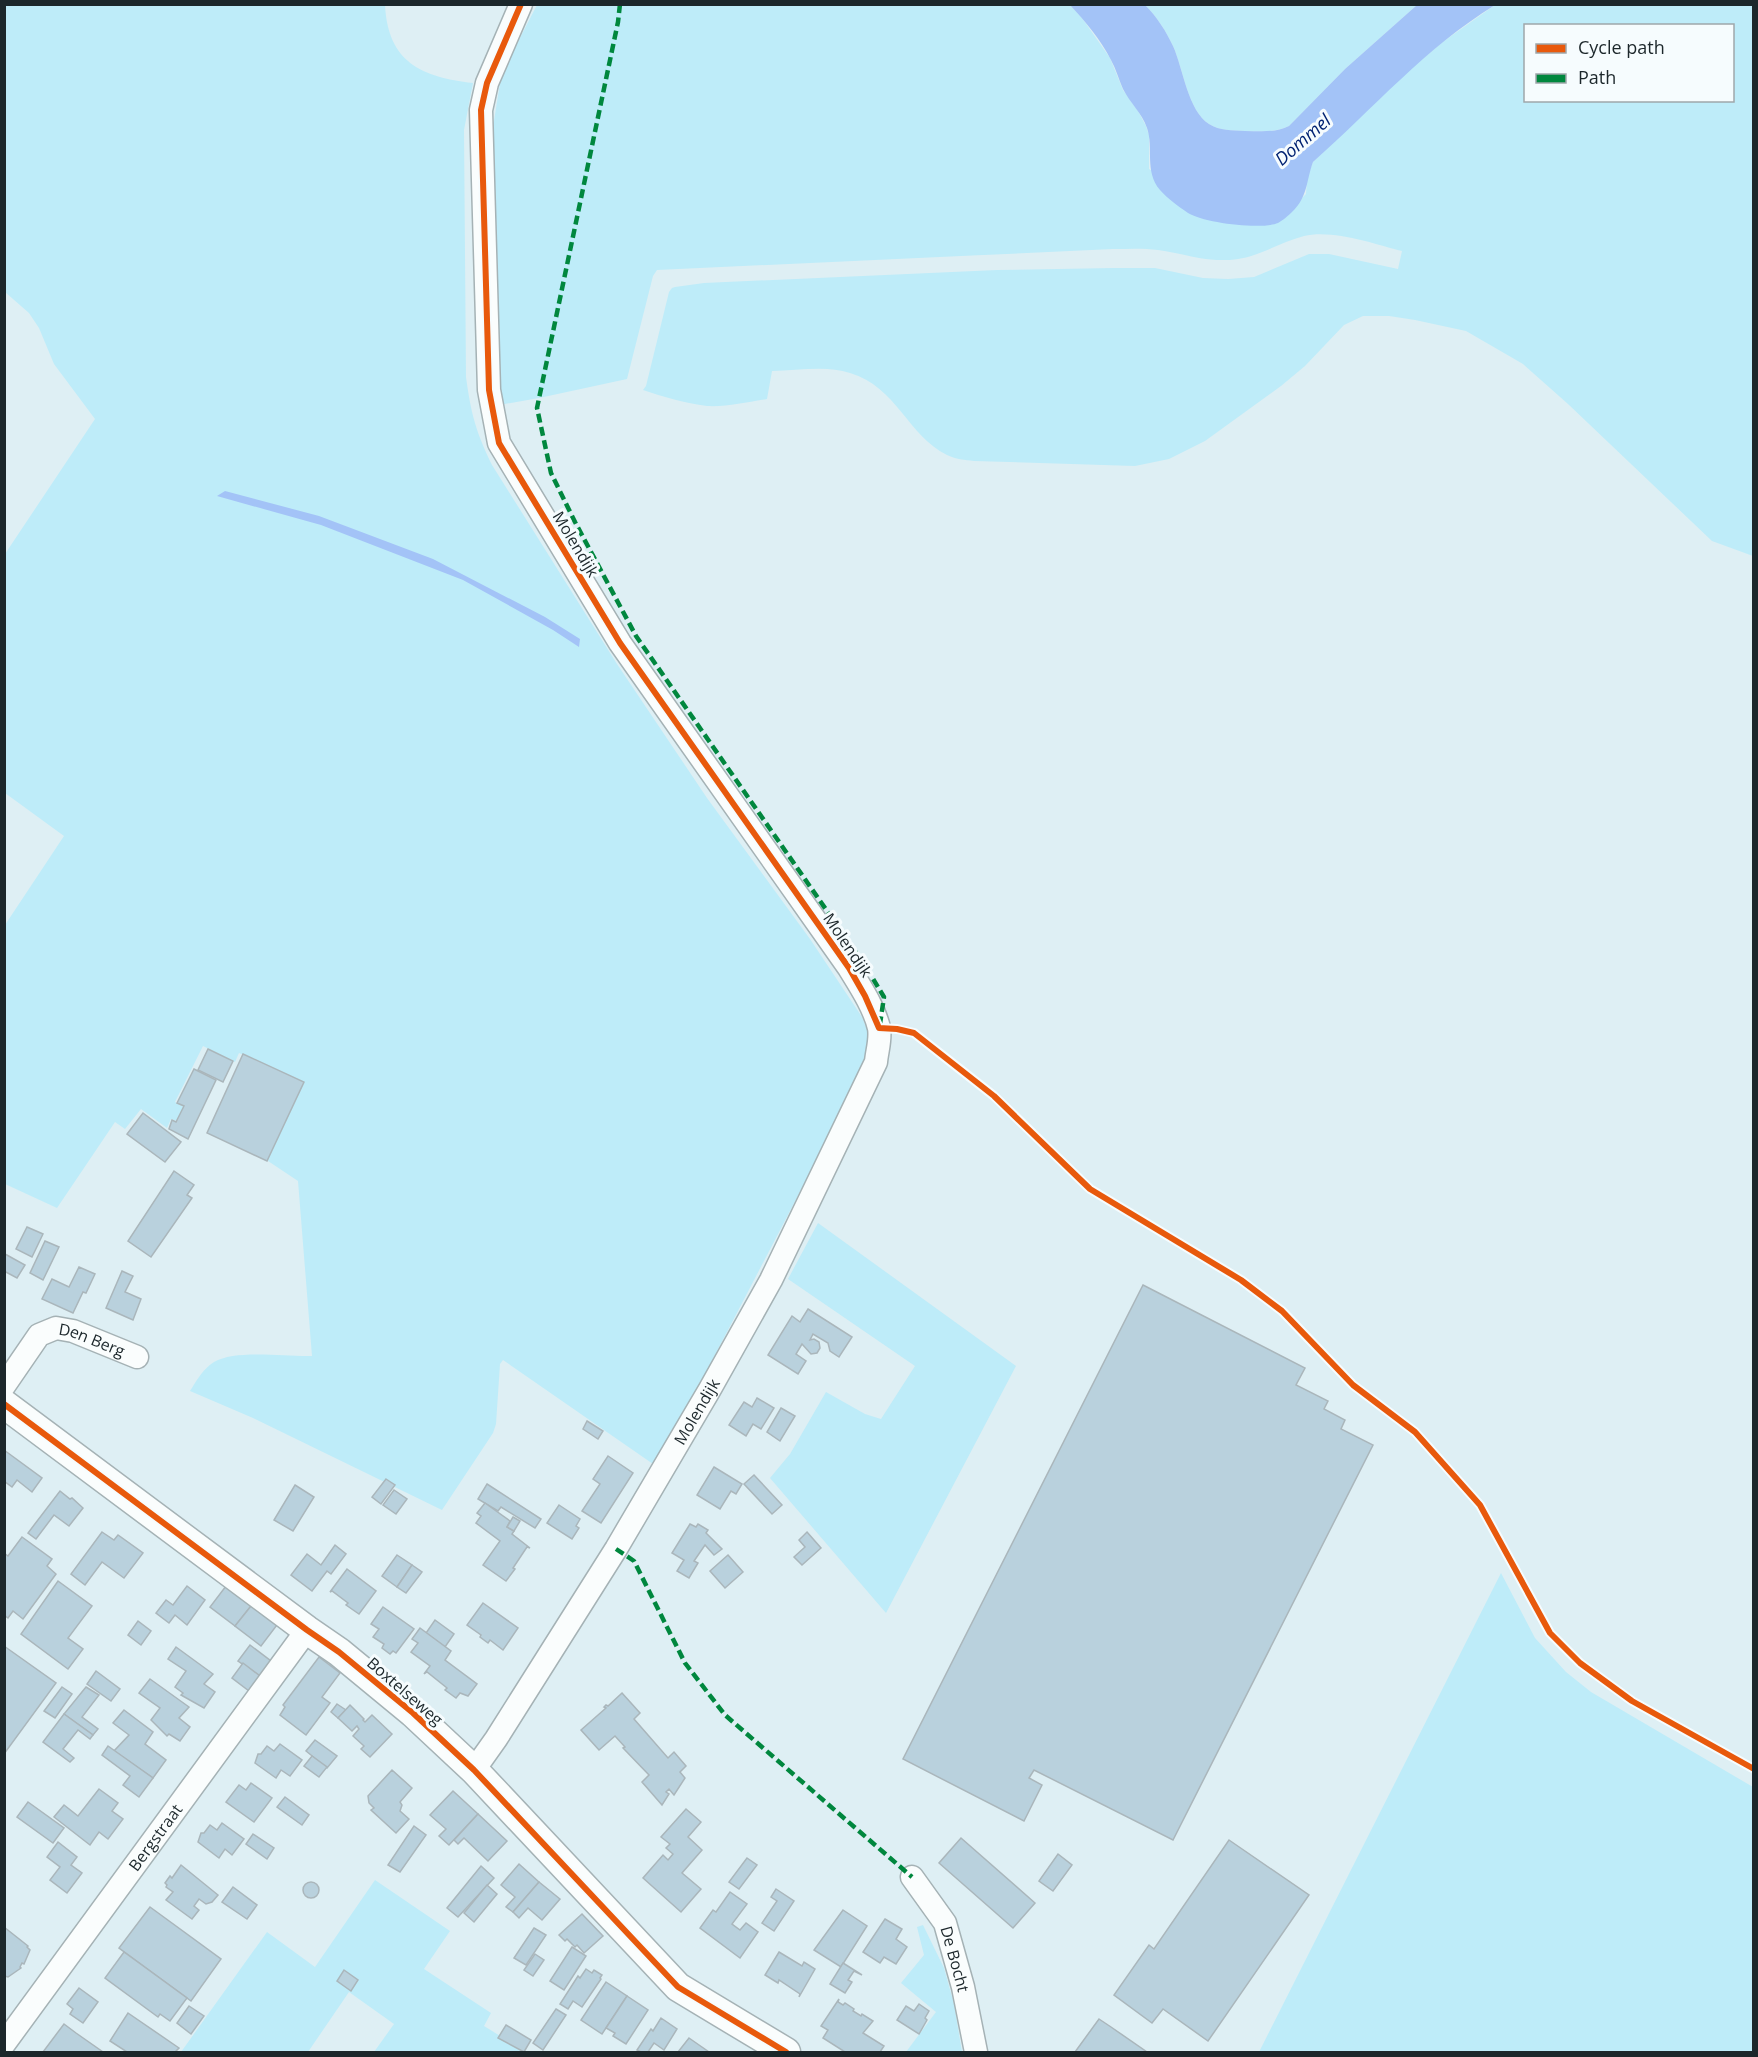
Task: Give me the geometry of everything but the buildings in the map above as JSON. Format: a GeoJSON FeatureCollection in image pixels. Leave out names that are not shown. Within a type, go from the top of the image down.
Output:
{"type":"FeatureCollection","features":[{"type":"Feature","properties":{"kind":"street","name":"Molendijk"},"geometry":{"type":"LineString","coordinates":[[474,1770],[616,1549],[771,1280],[876,1062],[879,1036],[879,1028],[873,1011],[849,968],[620,644],[499,443],[489,390],[481,110],[487,83],[521,4]]}},
{"type":"Feature","properties":{"kind":"street","name":"Den Berg"},"geometry":{"type":"LineString","coordinates":[[4,1386],[39,1335],[56,1328],[73,1331],[137,1357]]}},
{"type":"Feature","properties":{"kind":"street","name":"Boxtelseweg"},"geometry":{"type":"LineString","coordinates":[[4,1404],[339,1652],[413,1713],[474,1770],[678,1987],[786,2052]]}},
{"type":"Feature","properties":{"kind":"street","name":"Bergstraat"},"geometry":{"type":"LineString","coordinates":[[4,2044],[307,1630]]}},
{"type":"Feature","properties":{"kind":"street","name":"De Bocht"},"geometry":{"type":"LineString","coordinates":[[912,1876],[945,1923],[963,1987],[976,2052]]}},
{"type":"Feature","properties":{"kind":"shaded area"},"geometry":{"type":"Polygon","coordinates":[[[5,5],[385,5],[393,40],[400,53],[411,63],[423,71],[438,76],[473,83],[464,130],[466,377],[472,412],[482,443],[492,465],[617,664],[707,798],[810,939],[862,1017],[869,1035],[866,1065],[703,1378],[653,1464],[503,1360],[500,1364],[496,1424],[493,1433],[442,1510],[253,1418],[190,1391],[207,1368],[223,1358],[248,1355],[312,1356],[298,1181],[265,1159],[300,1080],[239,1053],[235,1062],[203,1046],[175,1102],[184,1107],[177,1121],[171,1119],[167,1128],[141,1109],[125,1129],[115,1122],[57,1208],[5,1184],[5,925],[64,836],[5,793],[5,554],[95,419],[54,364],[39,328],[29,313],[5,292],[5,5]]]}},
{"type":"Feature","properties":{"kind":"shaded area"},"geometry":{"type":"Polygon","coordinates":[[[537,5],[1070,5],[1110,58],[1123,90],[1146,126],[1149,135],[1149,169],[1253,225],[1277,223],[1306,194],[1307,178],[1313,162],[1408,71],[1444,41],[1495,5],[1753,5],[1753,556],[1712,541],[1523,364],[1466,331],[1389,316],[1363,316],[1344,325],[1305,366],[1205,441],[1169,459],[1135,466],[974,461],[953,457],[933,446],[922,436],[879,389],[866,380],[841,371],[821,369],[772,371],[767,399],[730,405],[699,405],[643,390],[646,386],[669,292],[675,287],[704,283],[997,270],[1113,268],[1155,268],[1203,278],[1228,279],[1254,277],[1309,254],[1329,254],[1398,269],[1402,251],[1367,241],[1327,234],[1304,236],[1247,257],[1226,260],[1200,258],[1152,249],[1113,249],[657,270],[653,276],[627,379],[499,405],[491,140],[500,83],[511,55],[537,5]]]}},
{"type":"Feature","properties":{"kind":"shaded area"},"geometry":{"type":"Polygon","coordinates":[[[1145,5],[1417,5],[1345,69],[1289,126],[1278,130],[1244,131],[1222,129],[1209,124],[1202,118],[1191,99],[1170,40],[1145,5]]]}},
{"type":"Feature","properties":{"kind":"shaded area"},"geometry":{"type":"Polygon","coordinates":[[[818,1223],[1016,1366],[886,1613],[770,1478],[790,1454],[826,1392],[865,1414],[881,1419],[915,1366],[788,1279],[818,1223]]]}},
{"type":"Feature","properties":{"kind":"shaded area"},"geometry":{"type":"Polygon","coordinates":[[[1501,1573],[1535,1638],[1566,1672],[1591,1692],[1753,1787],[1753,2052],[1259,2052],[1501,1573]]]}},
{"type":"Feature","properties":{"kind":"shaded area"},"geometry":{"type":"Polygon","coordinates":[[[375,1880],[450,1931],[424,1969],[491,2013],[484,2026],[523,2050],[521,2052],[374,2052],[394,2024],[349,1992],[308,2052],[181,2052],[267,1932],[315,1967],[375,1880]]]}},
{"type":"Feature","properties":{"kind":"shaded area"},"geometry":{"type":"Polygon","coordinates":[[[923,1925],[944,1968],[954,2004],[962,2052],[906,2052],[936,2012],[901,1983],[924,1955],[917,1927],[923,1925]]]}},
{"type":"Feature","properties":{"kind":"water","name":"Dommel"},"geometry":{"type":"Polygon","coordinates":[[[1070,5],[1145,5],[1170,40],[1191,99],[1202,118],[1209,124],[1222,129],[1262,131],[1278,130],[1289,126],[1345,69],[1417,5],[1495,5],[1423,59],[1313,162],[1304,195],[1291,213],[1278,223],[1246,226],[1196,217],[1177,205],[1160,190],[1152,175],[1149,136],[1145,123],[1123,89],[1113,63],[1102,45],[1070,5]]]}},
{"type":"Feature","properties":{"kind":"water"},"geometry":{"type":"Polygon","coordinates":[[[225,491],[319,516],[433,559],[545,617],[580,639],[579,647],[463,580],[321,525],[217,496],[225,491]]]}},
{"type":"Feature","properties":{"kind":"marked path"},"geometry":{"type":"LineString","coordinates":[[620,4],[537,408],[551,473],[636,636],[866,967],[884,997],[880,1024]]}},
{"type":"Feature","properties":{"kind":"marked path"},"geometry":{"type":"LineString","coordinates":[[616,1549],[634,1561],[685,1663],[725,1715],[912,1877]]}},
{"type":"Feature","properties":{"kind":"cycle path"},"geometry":{"type":"LineString","coordinates":[[521,4],[487,83],[481,110],[489,390],[499,443],[620,643],[849,968],[879,1028],[914,1033],[994,1096],[1090,1189],[1241,1280],[1282,1311],[1353,1385],[1415,1432],[1480,1505],[1550,1633],[1580,1663],[1632,1701],[1754,1769]]}},
{"type":"Feature","properties":{"kind":"cycle path"},"geometry":{"type":"LineString","coordinates":[[4,1404],[339,1652],[413,1713],[474,1770],[678,1987],[786,2052]]}}]}
